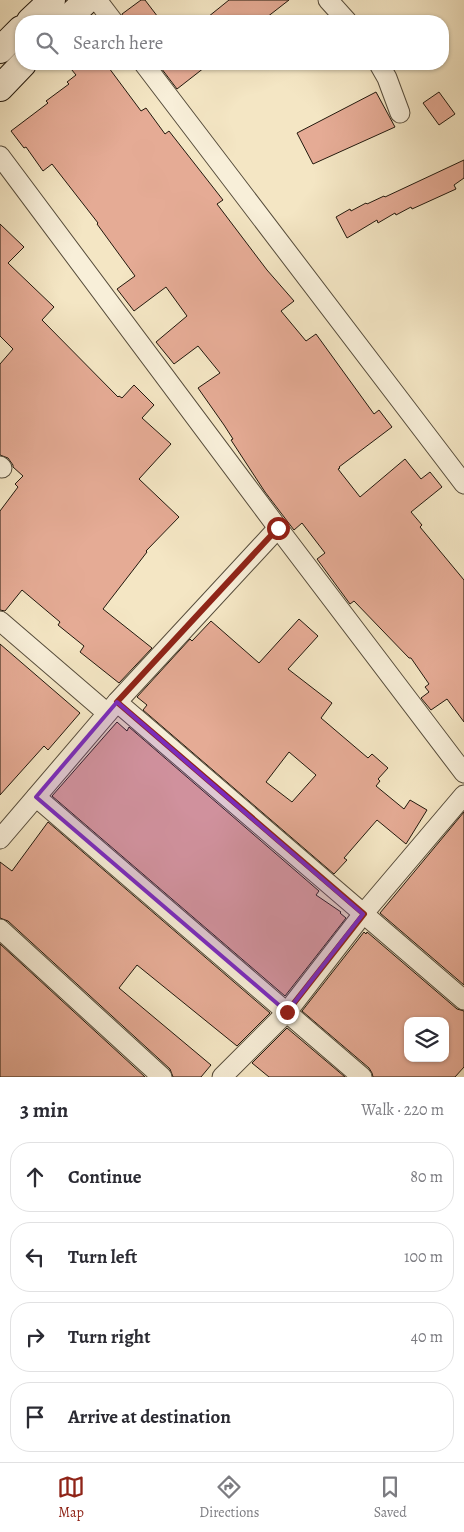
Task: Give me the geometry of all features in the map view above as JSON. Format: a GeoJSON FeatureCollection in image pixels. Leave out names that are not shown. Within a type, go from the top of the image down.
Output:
{"type":"FeatureCollection","features":[{"type":"Feature","properties":{"kind":"main road"},"geometry":{"type":"LineString","coordinates":[[47,12],[88,0]]}},
{"type":"Feature","properties":{"kind":"main road"},"geometry":{"type":"LineString","coordinates":[[0,50],[15,35]]}},
{"type":"Feature","properties":{"kind":"main road"},"geometry":{"type":"LineString","coordinates":[[0,88],[17,70]]}},
{"type":"Feature","properties":{"kind":"street"},"geometry":{"type":"LineString","coordinates":[[97,0],[108,15]]}},
{"type":"Feature","properties":{"kind":"street"},"geometry":{"type":"LineString","coordinates":[[328,0],[342,15]]}},
{"type":"Feature","properties":{"kind":"street"},"geometry":{"type":"LineString","coordinates":[[149,70],[464,484]]}},
{"type":"Feature","properties":{"kind":"street"},"geometry":{"type":"LineString","coordinates":[[383,70],[400,113]]}},
{"type":"Feature","properties":{"kind":"street"},"geometry":{"type":"LineString","coordinates":[[0,156],[464,773]]}},
{"type":"Feature","properties":{"kind":"street"},"geometry":{"type":"LineString","coordinates":[[0,839],[112,708],[278,528]]}},
{"type":"Feature","properties":{"kind":"street"},"geometry":{"type":"LineString","coordinates":[[0,621],[112,708],[364,914],[464,1000]]}},
{"type":"Feature","properties":{"kind":"street"},"geometry":{"type":"LineString","coordinates":[[222,1077],[287,1012],[364,914],[464,794]]}},
{"type":"Feature","properties":{"kind":"street"},"geometry":{"type":"LineString","coordinates":[[36,797],[362,1077]]}},
{"type":"Feature","properties":{"kind":"street"},"geometry":{"type":"LineString","coordinates":[[0,929],[162,1077]]}},
{"type":"Feature","properties":{"kind":"highlighted area"},"geometry":{"type":"Polygon","coordinates":[[[117,702],[363,914],[287,1012],[36,797],[117,702]]]}},
{"type":"Feature","properties":{"kind":"building"},"geometry":{"type":"Polygon","coordinates":[[[141,0],[145,0],[156,15],[122,15],[141,0]]]}},
{"type":"Feature","properties":{"kind":"building"},"geometry":{"type":"Polygon","coordinates":[[[229,0],[289,0],[270,15],[210,15],[229,0]]]}},
{"type":"Feature","properties":{"kind":"building"},"geometry":{"type":"Polygon","coordinates":[[[72,70],[110,70],[141,111],[146,108],[165,134],[169,131],[223,200],[217,204],[267,270],[294,301],[281,311],[306,341],[316,334],[374,414],[379,410],[392,427],[338,469],[360,497],[405,459],[421,479],[430,472],[442,487],[411,512],[422,525],[420,527],[464,580],[464,722],[447,699],[431,710],[421,698],[429,692],[425,687],[429,684],[411,658],[354,601],[350,604],[317,559],[325,553],[302,523],[294,530],[265,492],[231,440],[233,439],[224,425],[198,388],[220,373],[198,346],[174,364],[156,342],[187,316],[166,287],[134,311],[117,289],[135,276],[98,223],[52,164],[43,171],[26,147],[24,148],[11,131],[48,103],[46,101],[69,84],[67,82],[76,75],[72,70]]]}},
{"type":"Feature","properties":{"kind":"building"},"geometry":{"type":"Polygon","coordinates":[[[163,70],[201,70],[177,89],[163,70]]]}},
{"type":"Feature","properties":{"kind":"building"},"geometry":{"type":"Polygon","coordinates":[[[376,92],[395,127],[313,164],[297,133],[376,92]]]}},
{"type":"Feature","properties":{"kind":"building"},"geometry":{"type":"Polygon","coordinates":[[[439,92],[455,114],[439,125],[423,103],[439,92]]]}},
{"type":"Feature","properties":{"kind":"building"},"geometry":{"type":"Polygon","coordinates":[[[464,160],[464,178],[454,185],[456,189],[412,209],[411,207],[396,215],[395,213],[378,223],[377,220],[347,238],[336,217],[350,209],[351,211],[366,203],[385,197],[464,160]]]}},
{"type":"Feature","properties":{"kind":"building"},"geometry":{"type":"Polygon","coordinates":[[[0,224],[24,247],[8,263],[54,307],[42,320],[118,397],[122,398],[134,385],[154,405],[142,418],[171,444],[139,479],[179,517],[146,551],[103,609],[152,648],[119,683],[80,652],[84,646],[58,625],[60,622],[22,590],[5,611],[0,610],[0,511],[18,487],[15,484],[23,476],[13,467],[8,458],[0,455],[0,364],[13,349],[0,336],[0,224]]]}},
{"type":"Feature","properties":{"kind":"building"},"geometry":{"type":"Polygon","coordinates":[[[299,619],[318,636],[288,669],[332,703],[321,718],[368,758],[372,754],[388,768],[378,779],[380,781],[376,786],[404,809],[410,800],[427,810],[406,844],[377,820],[344,858],[347,860],[334,874],[143,710],[147,705],[137,697],[190,639],[192,641],[211,621],[259,663],[299,619]],[[289,752],[266,782],[292,802],[316,775],[289,752]]]}},
{"type":"Feature","properties":{"kind":"building"},"geometry":{"type":"Polygon","coordinates":[[[0,644],[80,713],[48,750],[44,746],[0,795],[0,644]]]}},
{"type":"Feature","properties":{"kind":"building"},"geometry":{"type":"Polygon","coordinates":[[[117,722],[127,731],[129,727],[319,891],[316,895],[341,912],[346,918],[285,996],[52,796],[117,722]]]}},
{"type":"Feature","properties":{"kind":"building"},"geometry":{"type":"Polygon","coordinates":[[[464,812],[464,985],[380,913],[464,812]]]}},
{"type":"Feature","properties":{"kind":"building"},"geometry":{"type":"Polygon","coordinates":[[[48,822],[270,1013],[237,1046],[137,965],[119,988],[211,1065],[201,1077],[173,1077],[170,1069],[8,921],[0,918],[0,862],[12,871],[48,822]]]}},
{"type":"Feature","properties":{"kind":"building"},"geometry":{"type":"Polygon","coordinates":[[[364,932],[366,934],[367,932],[457,1009],[464,1011],[464,1067],[455,1077],[373,1077],[369,1068],[302,1011],[364,932]]]}},
{"type":"Feature","properties":{"kind":"building"},"geometry":{"type":"Polygon","coordinates":[[[0,944],[145,1077],[0,1077],[0,944]]]}},
{"type":"Feature","properties":{"kind":"building"},"geometry":{"type":"Polygon","coordinates":[[[287,1028],[345,1077],[269,1077],[252,1063],[287,1028]]]}},
{"type":"Feature","properties":{"kind":"route"},"geometry":{"type":"LineString","coordinates":[[278,528],[117,702],[364,914],[287,1012]]}}]}
